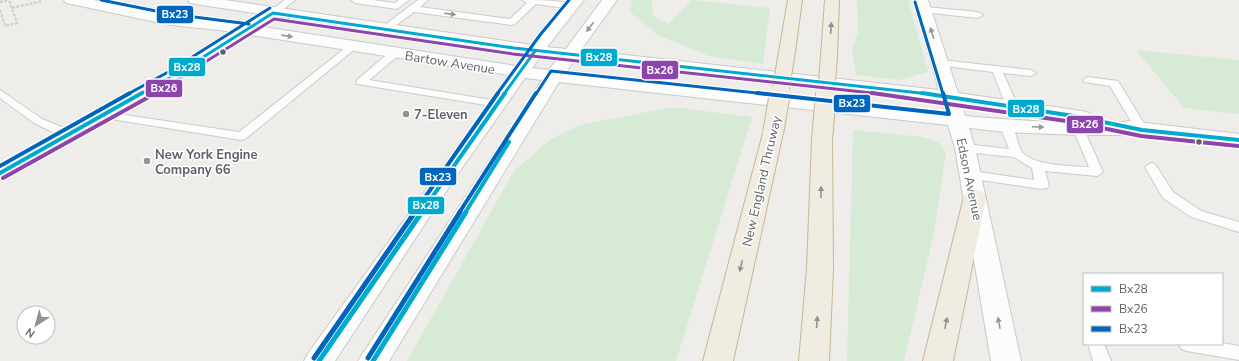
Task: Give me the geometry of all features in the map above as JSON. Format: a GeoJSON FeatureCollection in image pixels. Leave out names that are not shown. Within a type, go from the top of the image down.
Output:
{"type":"FeatureCollection","features":[{"type":"Feature","properties":{"kind":"highway","name":"New England Thruway"},"geometry":{"type":"LineString","coordinates":[[718,361],[773,133],[796,0]]}},
{"type":"Feature","properties":{"kind":"highway"},"geometry":{"type":"LineString","coordinates":[[814,361],[820,268],[822,140],[832,0]]}},
{"type":"Feature","properties":{"kind":"highway"},"geometry":{"type":"LineString","coordinates":[[938,361],[973,186]]}},
{"type":"Feature","properties":{"kind":"main road","name":"Bartow Avenue"},"geometry":{"type":"LineString","coordinates":[[71,0],[170,20],[248,30],[352,47],[554,76],[1006,126],[1142,130],[1239,140]]}},
{"type":"Feature","properties":{"kind":"main road","name":"Bartow Avenue"},"geometry":{"type":"LineString","coordinates":[[195,0],[232,3],[273,13],[535,51],[899,90],[950,97],[1074,116],[1142,130]]}},
{"type":"Feature","properties":{"kind":"main road"},"geometry":{"type":"LineString","coordinates":[[373,361],[446,246],[479,190],[554,76],[610,0]]}},
{"type":"Feature","properties":{"kind":"main road"},"geometry":{"type":"LineString","coordinates":[[319,361],[441,183],[535,51],[575,3]]}},
{"type":"Feature","properties":{"kind":"main road","name":"Edson Avenue"},"geometry":{"type":"LineString","coordinates":[[923,5],[965,148],[1006,361]]}},
{"type":"Feature","properties":{"kind":"main road"},"geometry":{"type":"LineString","coordinates":[[0,173],[67,134],[105,116],[248,30],[273,13]]}},
{"type":"Feature","properties":{"kind":"lane"},"geometry":{"type":"LineString","coordinates":[[273,13],[291,0]]}},
{"type":"Feature","properties":{"kind":"lane"},"geometry":{"type":"LineString","coordinates":[[355,0],[397,6],[405,0]]}},
{"type":"Feature","properties":{"kind":"lane"},"geometry":{"type":"LineString","coordinates":[[385,30],[424,0]]}},
{"type":"Feature","properties":{"kind":"lane"},"geometry":{"type":"LineString","coordinates":[[412,9],[512,22],[530,0],[575,3]]}},
{"type":"Feature","properties":{"kind":"lane"},"geometry":{"type":"LineString","coordinates":[[923,5],[978,15]]}},
{"type":"Feature","properties":{"kind":"lane"},"geometry":{"type":"LineString","coordinates":[[105,116],[241,136],[352,47]]}},
{"type":"Feature","properties":{"kind":"lane"},"geometry":{"type":"LineString","coordinates":[[395,53],[361,82],[498,104]]}},
{"type":"Feature","properties":{"kind":"lane"},"geometry":{"type":"LineString","coordinates":[[941,63],[1030,74]]}},
{"type":"Feature","properties":{"kind":"lane"},"geometry":{"type":"LineString","coordinates":[[997,70],[1012,106]]}},
{"type":"Feature","properties":{"kind":"lane"},"geometry":{"type":"LineString","coordinates":[[1088,80],[1114,83],[1142,130]]}},
{"type":"Feature","properties":{"kind":"lane"},"geometry":{"type":"LineString","coordinates":[[0,93],[38,121],[67,134]]}},
{"type":"Feature","properties":{"kind":"lane"},"geometry":{"type":"LineString","coordinates":[[1006,126],[1017,154]]}},
{"type":"Feature","properties":{"kind":"lane"},"geometry":{"type":"LineString","coordinates":[[965,148],[1017,154],[1038,166],[1097,172],[1080,129]]}},
{"type":"Feature","properties":{"kind":"lane"},"geometry":{"type":"LineString","coordinates":[[973,186],[1042,185],[1038,166]]}},
{"type":"Feature","properties":{"kind":"lane"},"geometry":{"type":"LineString","coordinates":[[1151,167],[1168,196],[1196,214],[1239,227]]}},
{"type":"Feature","properties":{"kind":"lane"},"geometry":{"type":"LineString","coordinates":[[1096,345],[1102,361]]}},
{"type":"Feature","properties":{"kind":"lane"},"geometry":{"type":"LineString","coordinates":[[1193,345],[1239,353]]}},
{"type":"Feature","properties":{"kind":"path"},"geometry":{"type":"LineString","coordinates":[[0,2],[9,0],[16,23],[5,26],[0,11]]}},
{"type":"Feature","properties":{"kind":"path"},"geometry":{"type":"LineString","coordinates":[[12,8],[42,1]]}},
{"type":"Feature","properties":{"kind":"green space"},"geometry":{"type":"Polygon","coordinates":[[[632,0],[652,0],[653,15],[668,24],[692,0],[770,8],[763,64],[709,56],[658,35],[630,12],[632,0]]]}},
{"type":"Feature","properties":{"kind":"green space"},"geometry":{"type":"Polygon","coordinates":[[[857,0],[908,0],[928,72],[899,80],[856,75],[852,49],[858,32],[857,0]]]}},
{"type":"Feature","properties":{"kind":"green space"},"geometry":{"type":"Polygon","coordinates":[[[1136,50],[1239,60],[1239,114],[1184,108],[1136,50]]]}},
{"type":"Feature","properties":{"kind":"green space"},"geometry":{"type":"Polygon","coordinates":[[[672,107],[752,117],[676,361],[407,361],[514,171],[551,139],[580,125],[672,107]]]}},
{"type":"Feature","properties":{"kind":"green space"},"geometry":{"type":"Polygon","coordinates":[[[853,130],[923,137],[939,143],[946,152],[934,233],[904,361],[847,361],[853,130]]]}},
{"type":"Feature","properties":{"kind":"transit line","name":"Bx23"},"geometry":{"type":"LineString","coordinates":[[101,0],[171,14],[249,24]]}},
{"type":"Feature","properties":{"kind":"transit line","name":"Bx23"},"geometry":{"type":"LineString","coordinates":[[314,358],[441,173],[540,35],[569,0]]}},
{"type":"Feature","properties":{"kind":"transit line","name":"Bx23"},"geometry":{"type":"LineString","coordinates":[[368,358],[441,243],[474,187],[551,71],[949,114],[915,2]]}},
{"type":"Feature","properties":{"kind":"transit line","name":"Bx23"},"geometry":{"type":"LineString","coordinates":[[0,166],[170,71],[270,8]]}},
{"type":"Feature","properties":{"kind":"transit line","name":"Bx28"},"geometry":{"type":"LineString","coordinates":[[0,173],[173,76],[273,13],[514,48],[907,91],[1074,116],[1142,130],[1239,140]]}},
{"type":"Feature","properties":{"kind":"transit line","name":"Bx26"},"geometry":{"type":"LineString","coordinates":[[3,178],[176,82],[274,19],[513,54],[906,97],[1073,122],[1141,136],[1238,146]]}},
{"type":"Feature","properties":{"kind":"transit line","name":"Bx28"},"geometry":{"type":"LineString","coordinates":[[319,361],[446,176],[535,51]]}},
{"type":"Feature","properties":{"kind":"transit line","name":"Bx28"},"geometry":{"type":"LineString","coordinates":[[373,361],[509,142]]}},
{"type":"Feature","properties":{"kind":"place","name":"7-Eleven"},"geometry":{"type":"Point","coordinates":[406,114]}},
{"type":"Feature","properties":{"kind":"place","name":"New York Engine Company 66"},"geometry":{"type":"Point","coordinates":[147,161]}}]}
